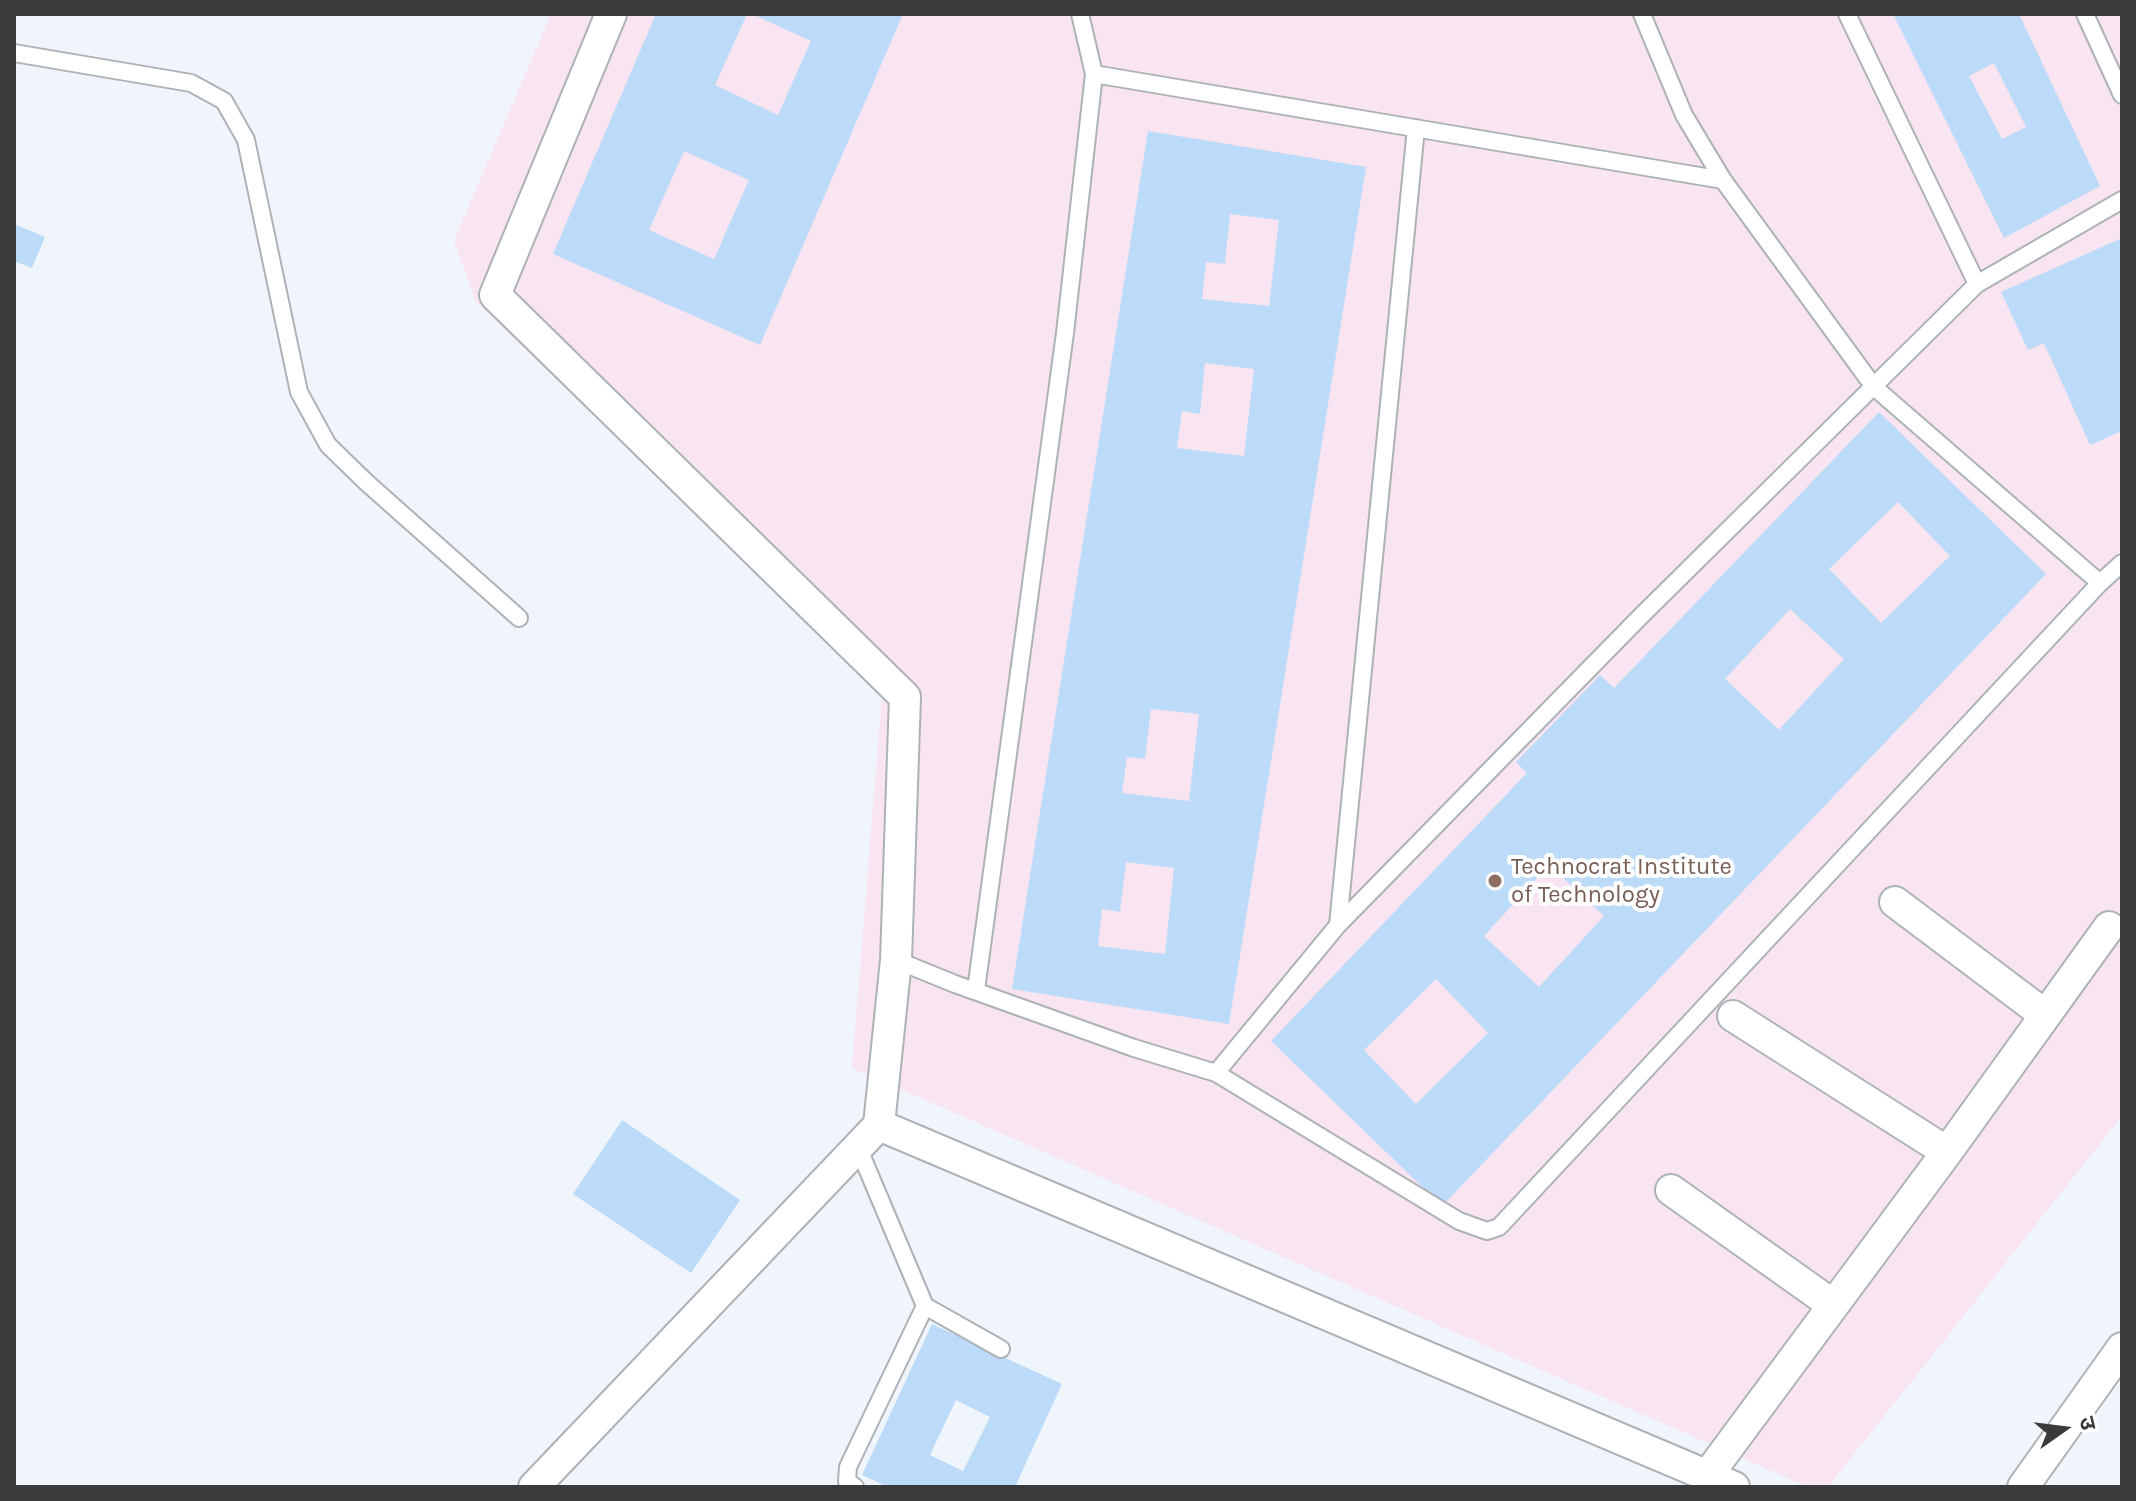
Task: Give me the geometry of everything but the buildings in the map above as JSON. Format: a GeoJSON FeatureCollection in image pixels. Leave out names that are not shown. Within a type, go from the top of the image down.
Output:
{"type":"FeatureCollection","features":[{"type":"Feature","properties":{"kind":"street"},"geometry":{"type":"LineString","coordinates":[[541,1485],[879,1125],[896,960],[905,697],[495,295],[611,14]]}},
{"type":"Feature","properties":{"kind":"street"},"geometry":{"type":"LineString","coordinates":[[1895,902],[2045,1015]]}},
{"type":"Feature","properties":{"kind":"street"},"geometry":{"type":"LineString","coordinates":[[879,1125],[1721,1482],[1833,1305],[2109,927]]}},
{"type":"Feature","properties":{"kind":"street"},"geometry":{"type":"LineString","coordinates":[[1733,1016],[1947,1152]]}},
{"type":"Feature","properties":{"kind":"street"},"geometry":{"type":"LineString","coordinates":[[1671,1190],[1833,1305]]}},
{"type":"Feature","properties":{"kind":"street"},"geometry":{"type":"LineString","coordinates":[[2023,1487],[2122,1348]]}},
{"type":"Feature","properties":{"kind":"lane"},"geometry":{"type":"LineString","coordinates":[[976,990],[1063,349],[1094,74],[1080,14]]}},
{"type":"Feature","properties":{"kind":"lane"},"geometry":{"type":"LineString","coordinates":[[1642,14],[1684,115],[1723,180],[1874,387],[2100,583]]}},
{"type":"Feature","properties":{"kind":"lane"},"geometry":{"type":"LineString","coordinates":[[1847,14],[1977,284]]}},
{"type":"Feature","properties":{"kind":"lane"},"geometry":{"type":"LineString","coordinates":[[2085,14],[2122,95]]}},
{"type":"Feature","properties":{"kind":"lane"},"geometry":{"type":"LineString","coordinates":[[14,53],[191,83],[224,101],[246,140],[299,392],[328,445],[519,618]]}},
{"type":"Feature","properties":{"kind":"lane"},"geometry":{"type":"LineString","coordinates":[[1094,74],[1723,180]]}},
{"type":"Feature","properties":{"kind":"lane"},"geometry":{"type":"LineString","coordinates":[[1338,925],[1416,128]]}},
{"type":"Feature","properties":{"kind":"lane"},"geometry":{"type":"LineString","coordinates":[[1216,1073],[1338,925],[1641,616],[1977,284],[2122,200]]}},
{"type":"Feature","properties":{"kind":"lane"},"geometry":{"type":"LineString","coordinates":[[896,960],[1134,1048],[1216,1073],[1459,1221],[1487,1231],[1499,1227],[2122,563]]}},
{"type":"Feature","properties":{"kind":"lane"},"geometry":{"type":"LineString","coordinates":[[858,1147],[925,1306],[1001,1349]]}},
{"type":"Feature","properties":{"kind":"lane"},"geometry":{"type":"LineString","coordinates":[[855,1487],[847,1481],[848,1467],[925,1306]]}},
{"type":"Feature","properties":{"kind":"shaded area","name":"Technocrat Institute of Technology"},"geometry":{"type":"Polygon","coordinates":[[[551,14],[2122,14],[2122,1116],[1828,1487],[1808,1487],[852,1068],[882,694],[475,301],[454,241],[551,14]]]}},
{"type":"Feature","properties":{"kind":"place","name":"Technocrat Institute of Technology"},"geometry":{"type":"Point","coordinates":[1495,881]}}]}
